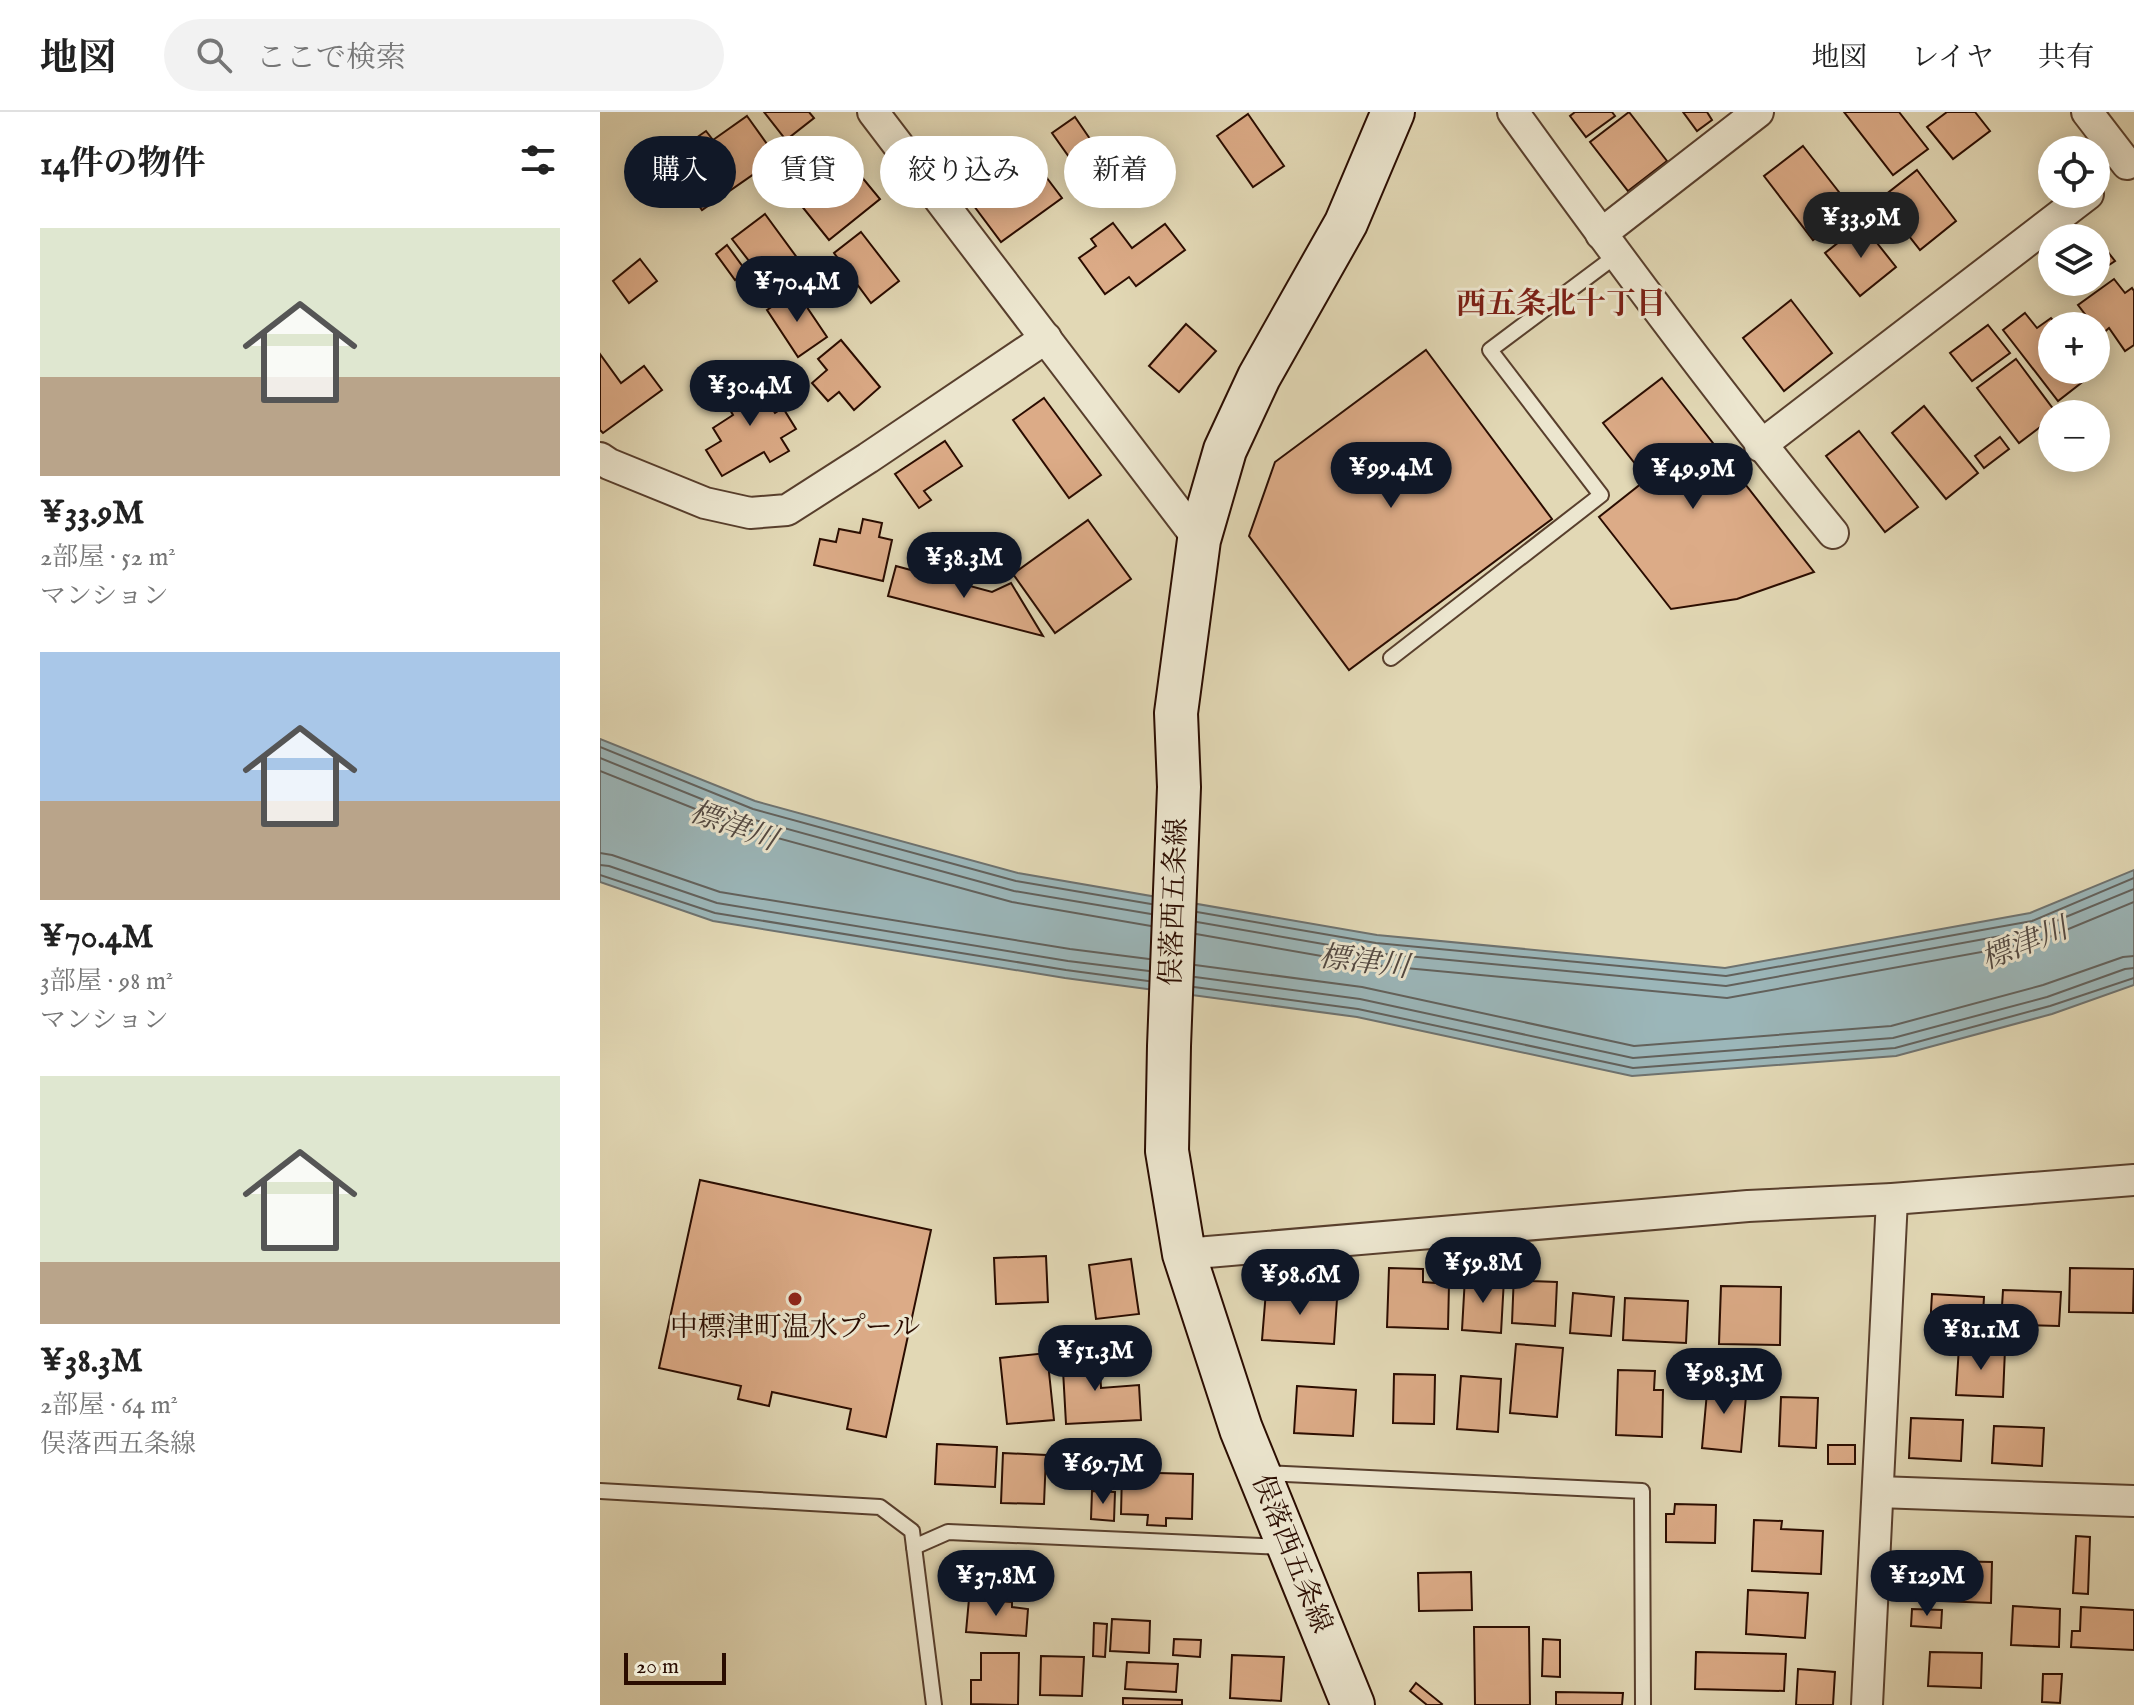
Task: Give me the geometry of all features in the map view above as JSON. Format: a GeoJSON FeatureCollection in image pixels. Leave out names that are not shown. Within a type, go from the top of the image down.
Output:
{"type":"FeatureCollection","features":[{"type":"Feature","properties":{"kind":"main road","name":"俣落西五条線"},"geometry":{"type":"LineString","coordinates":[[1353,1705],[1241,1429],[1184,1254],[1167,1151],[1179,787],[1176,713],[1199,540],[1225,450],[1259,377],[1346,223],[1393,112]]}},
{"type":"Feature","properties":{"kind":"street"},"geometry":{"type":"LineString","coordinates":[[873,112],[1199,540]]}},
{"type":"Feature","properties":{"kind":"street"},"geometry":{"type":"LineString","coordinates":[[1513,112],[1760,446],[1833,533]]}},
{"type":"Feature","properties":{"kind":"street"},"geometry":{"type":"LineString","coordinates":[[1609,244],[1758,112]]}},
{"type":"Feature","properties":{"kind":"street"},"geometry":{"type":"LineString","coordinates":[[2087,112],[2130,162],[2110,177]]}},
{"type":"Feature","properties":{"kind":"street"},"geometry":{"type":"LineString","coordinates":[[1760,446],[2070,208]]}},
{"type":"Feature","properties":{"kind":"street"},"geometry":{"type":"LineString","coordinates":[[600,458],[705,503],[750,513],[787,510],[1046,338]]}},
{"type":"Feature","properties":{"kind":"street"},"geometry":{"type":"LineString","coordinates":[[1184,1254],[1748,1206],[1892,1199],[2134,1180]]}},
{"type":"Feature","properties":{"kind":"street"},"geometry":{"type":"LineString","coordinates":[[1867,1705],[1892,1199]]}},
{"type":"Feature","properties":{"kind":"street"},"geometry":{"type":"LineString","coordinates":[[1878,1492],[2134,1501]]}},
{"type":"Feature","properties":{"kind":"lane"},"geometry":{"type":"LineString","coordinates":[[1391,658],[1601,495],[1490,350],[1609,244]]}},
{"type":"Feature","properties":{"kind":"lane"},"geometry":{"type":"LineString","coordinates":[[1258,1473],[1642,1491],[1643,1705]]}},
{"type":"Feature","properties":{"kind":"lane"},"geometry":{"type":"LineString","coordinates":[[600,1491],[880,1507],[912,1531],[934,1705]]}},
{"type":"Feature","properties":{"kind":"lane"},"geometry":{"type":"LineString","coordinates":[[914,1547],[948,1532],[1288,1547]]}},
{"type":"Feature","properties":{"kind":"water","name":"標津川"},"geometry":{"type":"Polygon","coordinates":[[[600,739],[755,801],[1018,873],[1377,935],[1725,968],[2030,913],[2134,870],[2134,985],[2052,1014],[1896,1056],[1632,1076],[1357,1017],[1065,978],[713,921],[600,882],[600,739]]]}},
{"type":"Feature","properties":{"kind":"building"},"geometry":{"type":"Polygon","coordinates":[[[764,112],[809,112],[814,118],[791,136],[783,136],[764,112]]]}},
{"type":"Feature","properties":{"kind":"building"},"geometry":{"type":"Polygon","coordinates":[[[1575,112],[1612,112],[1615,116],[1586,137],[1570,116],[1575,112]]]}},
{"type":"Feature","properties":{"kind":"building"},"geometry":{"type":"Polygon","coordinates":[[[1629,112],[1667,161],[1628,191],[1590,142],[1629,112]]]}},
{"type":"Feature","properties":{"kind":"building"},"geometry":{"type":"Polygon","coordinates":[[[1683,112],[1707,112],[1712,120],[1697,131],[1683,112]]]}},
{"type":"Feature","properties":{"kind":"building"},"geometry":{"type":"Polygon","coordinates":[[[1844,112],[1899,112],[1928,149],[1893,175],[1844,112]]]}},
{"type":"Feature","properties":{"kind":"building"},"geometry":{"type":"Polygon","coordinates":[[[1947,112],[1975,112],[1990,131],[1953,159],[1927,127],[1947,112]]]}},
{"type":"Feature","properties":{"kind":"building"},"geometry":{"type":"Polygon","coordinates":[[[1248,114],[1284,166],[1253,187],[1217,136],[1248,114]]]}},
{"type":"Feature","properties":{"kind":"building"},"geometry":{"type":"Polygon","coordinates":[[[747,116],[761,136],[752,136],[752,175],[736,186],[736,136],[719,136],[747,116]]]}},
{"type":"Feature","properties":{"kind":"building"},"geometry":{"type":"Polygon","coordinates":[[[1075,117],[1088,136],[1064,136],[1064,150],[1052,133],[1075,117]]]}},
{"type":"Feature","properties":{"kind":"building"},"geometry":{"type":"Polygon","coordinates":[[[1803,146],[1853,210],[1813,240],[1764,176],[1803,146]]]}},
{"type":"Feature","properties":{"kind":"building"},"geometry":{"type":"Polygon","coordinates":[[[1917,170],[1956,221],[1920,250],[1880,199],[1917,170]]]}},
{"type":"Feature","properties":{"kind":"building"},"geometry":{"type":"Polygon","coordinates":[[[1048,179],[1062,198],[1001,242],[976,208],[1048,208],[1048,179]]]}},
{"type":"Feature","properties":{"kind":"building"},"geometry":{"type":"Polygon","coordinates":[[[864,180],[880,199],[829,240],[803,208],[864,208],[864,180]]]}},
{"type":"Feature","properties":{"kind":"building"},"geometry":{"type":"Polygon","coordinates":[[[765,214],[798,259],[766,283],[732,239],[765,214]]]}},
{"type":"Feature","properties":{"kind":"building"},"geometry":{"type":"Polygon","coordinates":[[[1113,223],[1132,248],[1165,224],[1185,250],[1136,286],[1129,277],[1105,294],[1079,258],[1096,246],[1091,239],[1113,223]]]}},
{"type":"Feature","properties":{"kind":"building"},"geometry":{"type":"Polygon","coordinates":[[[1862,224],[1896,267],[1860,296],[1825,253],[1862,224]]]}},
{"type":"Feature","properties":{"kind":"building"},"geometry":{"type":"Polygon","coordinates":[[[861,232],[899,281],[871,303],[834,253],[861,232]]]}},
{"type":"Feature","properties":{"kind":"building"},"geometry":{"type":"Polygon","coordinates":[[[727,245],[746,271],[735,280],[716,254],[727,245]]]}},
{"type":"Feature","properties":{"kind":"building"},"geometry":{"type":"Polygon","coordinates":[[[640,259],[657,281],[629,303],[613,281],[640,259]]]}},
{"type":"Feature","properties":{"kind":"building"},"geometry":{"type":"Polygon","coordinates":[[[2114,279],[2125,293],[2132,288],[2134,291],[2134,345],[2125,351],[2110,329],[2110,312],[2083,312],[2078,305],[2090,296],[2110,296],[2110,282],[2114,279]]]}},
{"type":"Feature","properties":{"kind":"building"},"geometry":{"type":"Polygon","coordinates":[[[796,291],[827,337],[798,357],[767,310],[796,291]]]}},
{"type":"Feature","properties":{"kind":"building"},"geometry":{"type":"Polygon","coordinates":[[[1791,300],[1832,353],[1784,391],[1743,338],[1791,300]]]}},
{"type":"Feature","properties":{"kind":"building"},"geometry":{"type":"Polygon","coordinates":[[[2025,313],[2038,327],[2038,375],[2003,330],[2025,313]]]}},
{"type":"Feature","properties":{"kind":"building"},"geometry":{"type":"Polygon","coordinates":[[[1186,324],[1216,351],[1179,392],[1149,366],[1186,324]]]}},
{"type":"Feature","properties":{"kind":"building"},"geometry":{"type":"Polygon","coordinates":[[[1988,325],[2010,353],[1972,381],[1950,353],[1988,325]]]}},
{"type":"Feature","properties":{"kind":"building"},"geometry":{"type":"Polygon","coordinates":[[[841,340],[880,387],[854,410],[839,392],[828,401],[812,383],[827,370],[818,359],[841,340]]]}},
{"type":"Feature","properties":{"kind":"building"},"geometry":{"type":"Polygon","coordinates":[[[1426,350],[1552,519],[1349,670],[1249,536],[1275,462],[1426,350]]]}},
{"type":"Feature","properties":{"kind":"building"},"geometry":{"type":"Polygon","coordinates":[[[600,354],[621,383],[644,366],[662,390],[603,433],[600,430],[600,354]]]}},
{"type":"Feature","properties":{"kind":"building"},"geometry":{"type":"Polygon","coordinates":[[[2016,359],[2047,400],[2038,400],[2038,429],[2019,443],[1977,388],[2016,359]]]}},
{"type":"Feature","properties":{"kind":"building"},"geometry":{"type":"Polygon","coordinates":[[[758,374],[770,392],[764,396],[775,413],[783,408],[796,429],[781,438],[789,451],[770,462],[764,452],[722,476],[706,450],[721,441],[713,428],[733,415],[722,396],[758,374]]]}},
{"type":"Feature","properties":{"kind":"building"},"geometry":{"type":"Polygon","coordinates":[[[1662,378],[1814,572],[1737,599],[1671,609],[1599,517],[1647,479],[1603,423],[1662,378]]]}},
{"type":"Feature","properties":{"kind":"building"},"geometry":{"type":"Polygon","coordinates":[[[2045,384],[2080,384],[2059,400],[2045,384]]]}},
{"type":"Feature","properties":{"kind":"building"},"geometry":{"type":"Polygon","coordinates":[[[1044,398],[1101,475],[1069,498],[1013,420],[1044,398]]]}},
{"type":"Feature","properties":{"kind":"building"},"geometry":{"type":"Polygon","coordinates":[[[1924,406],[1978,473],[1946,499],[1892,433],[1924,406]]]}},
{"type":"Feature","properties":{"kind":"building"},"geometry":{"type":"Polygon","coordinates":[[[1859,431],[1918,507],[1885,532],[1826,456],[1859,431]]]}},
{"type":"Feature","properties":{"kind":"building"},"geometry":{"type":"Polygon","coordinates":[[[2000,437],[2009,449],[1984,468],[1975,456],[2000,437]]]}},
{"type":"Feature","properties":{"kind":"building"},"geometry":{"type":"Polygon","coordinates":[[[945,441],[962,466],[924,491],[931,500],[919,508],[895,474],[945,441]]]}},
{"type":"Feature","properties":{"kind":"building"},"geometry":{"type":"Polygon","coordinates":[[[863,519],[882,523],[879,537],[892,540],[883,581],[814,565],[820,539],[836,542],[839,529],[860,533],[863,519]]]}},
{"type":"Feature","properties":{"kind":"building"},"geometry":{"type":"Polygon","coordinates":[[[1088,520],[1131,579],[1055,633],[1013,574],[1088,520]]]}},
{"type":"Feature","properties":{"kind":"building"},"geometry":{"type":"Polygon","coordinates":[[[896,566],[992,592],[1011,583],[1043,636],[888,596],[896,566]]]}},
{"type":"Feature","properties":{"kind":"building","name":"中標津町温水プール"},"geometry":{"type":"Polygon","coordinates":[[[700,1180],[931,1230],[886,1437],[847,1429],[851,1409],[772,1392],[769,1406],[738,1399],[741,1386],[659,1368],[700,1180]]]}},
{"type":"Feature","properties":{"kind":"building"},"geometry":{"type":"Polygon","coordinates":[[[1046,1256],[1048,1302],[996,1304],[994,1258],[1046,1256]]]}},
{"type":"Feature","properties":{"kind":"building"},"geometry":{"type":"Polygon","coordinates":[[[1131,1259],[1139,1314],[1096,1319],[1089,1265],[1131,1259]]]}},
{"type":"Feature","properties":{"kind":"building"},"geometry":{"type":"Polygon","coordinates":[[[1389,1268],[1423,1269],[1423,1282],[1449,1284],[1448,1329],[1387,1327],[1389,1268]]]}},
{"type":"Feature","properties":{"kind":"building"},"geometry":{"type":"Polygon","coordinates":[[[2070,1268],[2134,1269],[2133,1313],[2069,1312],[2070,1268]]]}},
{"type":"Feature","properties":{"kind":"building"},"geometry":{"type":"Polygon","coordinates":[[[1514,1273],[1532,1274],[1531,1281],[1557,1282],[1555,1326],[1512,1323],[1514,1273]]]}},
{"type":"Feature","properties":{"kind":"building"},"geometry":{"type":"Polygon","coordinates":[[[1465,1277],[1504,1279],[1501,1333],[1462,1330],[1465,1277]]]}},
{"type":"Feature","properties":{"kind":"building"},"geometry":{"type":"Polygon","coordinates":[[[1721,1286],[1781,1287],[1780,1345],[1719,1344],[1721,1286]]]}},
{"type":"Feature","properties":{"kind":"building"},"geometry":{"type":"Polygon","coordinates":[[[1306,1287],[1323,1288],[1322,1298],[1337,1299],[1334,1344],[1262,1340],[1266,1291],[1305,1293],[1306,1287]]]}},
{"type":"Feature","properties":{"kind":"building"},"geometry":{"type":"Polygon","coordinates":[[[2003,1290],[2061,1292],[2059,1326],[2028,1325],[2027,1335],[2011,1335],[2012,1324],[2001,1323],[2003,1290]]]}},
{"type":"Feature","properties":{"kind":"building"},"geometry":{"type":"Polygon","coordinates":[[[1573,1293],[1614,1297],[1611,1336],[1570,1333],[1573,1293]]]}},
{"type":"Feature","properties":{"kind":"building"},"geometry":{"type":"Polygon","coordinates":[[[1932,1294],[1984,1297],[1982,1331],[1930,1328],[1932,1294]]]}},
{"type":"Feature","properties":{"kind":"building"},"geometry":{"type":"Polygon","coordinates":[[[1625,1298],[1688,1301],[1686,1343],[1623,1340],[1625,1298]]]}},
{"type":"Feature","properties":{"kind":"building"},"geometry":{"type":"Polygon","coordinates":[[[1516,1344],[1563,1348],[1557,1417],[1510,1413],[1516,1344]]]}},
{"type":"Feature","properties":{"kind":"building"},"geometry":{"type":"Polygon","coordinates":[[[1959,1346],[2005,1349],[2003,1397],[1956,1395],[1959,1346]]]}},
{"type":"Feature","properties":{"kind":"building"},"geometry":{"type":"Polygon","coordinates":[[[1099,1350],[1101,1388],[1139,1385],[1141,1420],[1066,1424],[1062,1352],[1099,1350]]]}},
{"type":"Feature","properties":{"kind":"building"},"geometry":{"type":"Polygon","coordinates":[[[1047,1353],[1054,1420],[1007,1424],[1000,1358],[1047,1353]]]}},
{"type":"Feature","properties":{"kind":"building"},"geometry":{"type":"Polygon","coordinates":[[[1618,1370],[1655,1371],[1654,1390],[1663,1390],[1662,1437],[1616,1435],[1618,1370]]]}},
{"type":"Feature","properties":{"kind":"building"},"geometry":{"type":"Polygon","coordinates":[[[1394,1374],[1435,1375],[1434,1424],[1393,1423],[1394,1374]]]}},
{"type":"Feature","properties":{"kind":"building"},"geometry":{"type":"Polygon","coordinates":[[[1461,1376],[1501,1379],[1498,1432],[1457,1429],[1461,1376]]]}},
{"type":"Feature","properties":{"kind":"building"},"geometry":{"type":"Polygon","coordinates":[[[1708,1381],[1747,1385],[1741,1452],[1702,1448],[1708,1381]]]}},
{"type":"Feature","properties":{"kind":"building"},"geometry":{"type":"Polygon","coordinates":[[[1297,1386],[1356,1390],[1353,1436],[1294,1433],[1297,1386]]]}},
{"type":"Feature","properties":{"kind":"building"},"geometry":{"type":"Polygon","coordinates":[[[1781,1397],[1818,1398],[1816,1448],[1779,1446],[1781,1397]]]}},
{"type":"Feature","properties":{"kind":"building"},"geometry":{"type":"Polygon","coordinates":[[[1911,1418],[1963,1420],[1961,1461],[1909,1458],[1911,1418]]]}},
{"type":"Feature","properties":{"kind":"building"},"geometry":{"type":"Polygon","coordinates":[[[1994,1426],[2044,1428],[2042,1466],[1992,1463],[1994,1426]]]}},
{"type":"Feature","properties":{"kind":"building"},"geometry":{"type":"Polygon","coordinates":[[[937,1444],[997,1447],[995,1487],[935,1484],[937,1444]]]}},
{"type":"Feature","properties":{"kind":"building"},"geometry":{"type":"Polygon","coordinates":[[[1828,1445],[1855,1445],[1855,1464],[1828,1464],[1828,1445]]]}},
{"type":"Feature","properties":{"kind":"building"},"geometry":{"type":"Polygon","coordinates":[[[1003,1453],[1046,1455],[1044,1504],[1001,1503],[1003,1453]]]}},
{"type":"Feature","properties":{"kind":"building"},"geometry":{"type":"Polygon","coordinates":[[[1122,1472],[1193,1474],[1192,1519],[1166,1518],[1166,1526],[1147,1525],[1148,1515],[1121,1514],[1122,1472]]]}},
{"type":"Feature","properties":{"kind":"building"},"geometry":{"type":"Polygon","coordinates":[[[1092,1491],[1115,1492],[1114,1521],[1091,1519],[1092,1491]]]}},
{"type":"Feature","properties":{"kind":"building"},"geometry":{"type":"Polygon","coordinates":[[[1675,1504],[1716,1505],[1715,1543],[1666,1542],[1666,1514],[1674,1514],[1675,1504]]]}},
{"type":"Feature","properties":{"kind":"building"},"geometry":{"type":"Polygon","coordinates":[[[1754,1520],[1782,1521],[1781,1529],[1823,1531],[1821,1574],[1752,1571],[1754,1520]]]}},
{"type":"Feature","properties":{"kind":"building"},"geometry":{"type":"Polygon","coordinates":[[[2076,1536],[2090,1537],[2088,1594],[2073,1593],[2076,1536]]]}},
{"type":"Feature","properties":{"kind":"building"},"geometry":{"type":"Polygon","coordinates":[[[1943,1561],[1992,1562],[1991,1603],[1941,1601],[1943,1561]]]}},
{"type":"Feature","properties":{"kind":"building"},"geometry":{"type":"Polygon","coordinates":[[[1922,1569],[1934,1570],[1934,1600],[1922,1600],[1922,1569]]]}},
{"type":"Feature","properties":{"kind":"building"},"geometry":{"type":"Polygon","coordinates":[[[1471,1572],[1472,1610],[1419,1611],[1418,1573],[1471,1572]]]}},
{"type":"Feature","properties":{"kind":"building"},"geometry":{"type":"Polygon","coordinates":[[[1748,1590],[1808,1593],[1805,1638],[1746,1634],[1748,1590]]]}},
{"type":"Feature","properties":{"kind":"building"},"geometry":{"type":"Polygon","coordinates":[[[969,1599],[1012,1602],[1012,1607],[1028,1609],[1026,1636],[966,1632],[969,1599]]]}},
{"type":"Feature","properties":{"kind":"building"},"geometry":{"type":"Polygon","coordinates":[[[2013,1606],[2060,1609],[2059,1647],[2011,1645],[2013,1606]]]}},
{"type":"Feature","properties":{"kind":"building"},"geometry":{"type":"Polygon","coordinates":[[[2081,1607],[2134,1610],[2134,1650],[2071,1647],[2072,1631],[2080,1631],[2081,1607]]]}},
{"type":"Feature","properties":{"kind":"building"},"geometry":{"type":"Polygon","coordinates":[[[1912,1609],[1942,1610],[1941,1628],[1911,1626],[1912,1609]]]}},
{"type":"Feature","properties":{"kind":"building"},"geometry":{"type":"Polygon","coordinates":[[[1112,1619],[1150,1621],[1149,1653],[1110,1651],[1112,1619]]]}},
{"type":"Feature","properties":{"kind":"building"},"geometry":{"type":"Polygon","coordinates":[[[1094,1623],[1107,1624],[1105,1657],[1093,1656],[1094,1623]]]}},
{"type":"Feature","properties":{"kind":"building"},"geometry":{"type":"Polygon","coordinates":[[[1474,1627],[1529,1627],[1530,1705],[1475,1705],[1474,1627]]]}},
{"type":"Feature","properties":{"kind":"building"},"geometry":{"type":"Polygon","coordinates":[[[1174,1639],[1201,1640],[1200,1657],[1173,1655],[1174,1639]]]}},
{"type":"Feature","properties":{"kind":"building"},"geometry":{"type":"Polygon","coordinates":[[[1543,1639],[1560,1640],[1560,1677],[1542,1676],[1543,1639]]]}},
{"type":"Feature","properties":{"kind":"building"},"geometry":{"type":"Polygon","coordinates":[[[1696,1652],[1786,1654],[1784,1691],[1695,1689],[1696,1652]]]}},
{"type":"Feature","properties":{"kind":"building"},"geometry":{"type":"Polygon","coordinates":[[[1930,1652],[1982,1653],[1981,1688],[1928,1686],[1930,1652]]]}},
{"type":"Feature","properties":{"kind":"building"},"geometry":{"type":"Polygon","coordinates":[[[981,1653],[1019,1653],[1018,1705],[971,1704],[971,1680],[981,1680],[981,1653]]]}},
{"type":"Feature","properties":{"kind":"building"},"geometry":{"type":"Polygon","coordinates":[[[1232,1655],[1284,1657],[1281,1701],[1230,1698],[1232,1655]]]}},
{"type":"Feature","properties":{"kind":"building"},"geometry":{"type":"Polygon","coordinates":[[[1041,1656],[1084,1657],[1082,1696],[1040,1695],[1041,1656]]]}},
{"type":"Feature","properties":{"kind":"building"},"geometry":{"type":"Polygon","coordinates":[[[1127,1662],[1178,1664],[1176,1692],[1125,1689],[1127,1662]]]}},
{"type":"Feature","properties":{"kind":"building"},"geometry":{"type":"Polygon","coordinates":[[[1798,1669],[1835,1672],[1833,1705],[1796,1705],[1798,1669]]]}},
{"type":"Feature","properties":{"kind":"building"},"geometry":{"type":"Polygon","coordinates":[[[2043,1674],[2062,1674],[2060,1703],[2042,1702],[2043,1674]]]}},
{"type":"Feature","properties":{"kind":"building"},"geometry":{"type":"Polygon","coordinates":[[[1416,1683],[1442,1704],[1427,1705],[1410,1691],[1416,1683]]]}},
{"type":"Feature","properties":{"kind":"building"},"geometry":{"type":"Polygon","coordinates":[[[1556,1692],[1623,1693],[1622,1705],[1556,1705],[1556,1692]]]}},
{"type":"Feature","properties":{"kind":"building"},"geometry":{"type":"Polygon","coordinates":[[[1123,1698],[1182,1700],[1182,1705],[1123,1705],[1123,1698]]]}},
{"type":"Feature","properties":{"kind":"place","name":"中標津町温水プール"},"geometry":{"type":"Point","coordinates":[795,1299]}},
{"type":"Feature","properties":{"kind":"district","name":"西五条北十丁目"},"geometry":{"type":"Point","coordinates":[1561,305]}}]}
